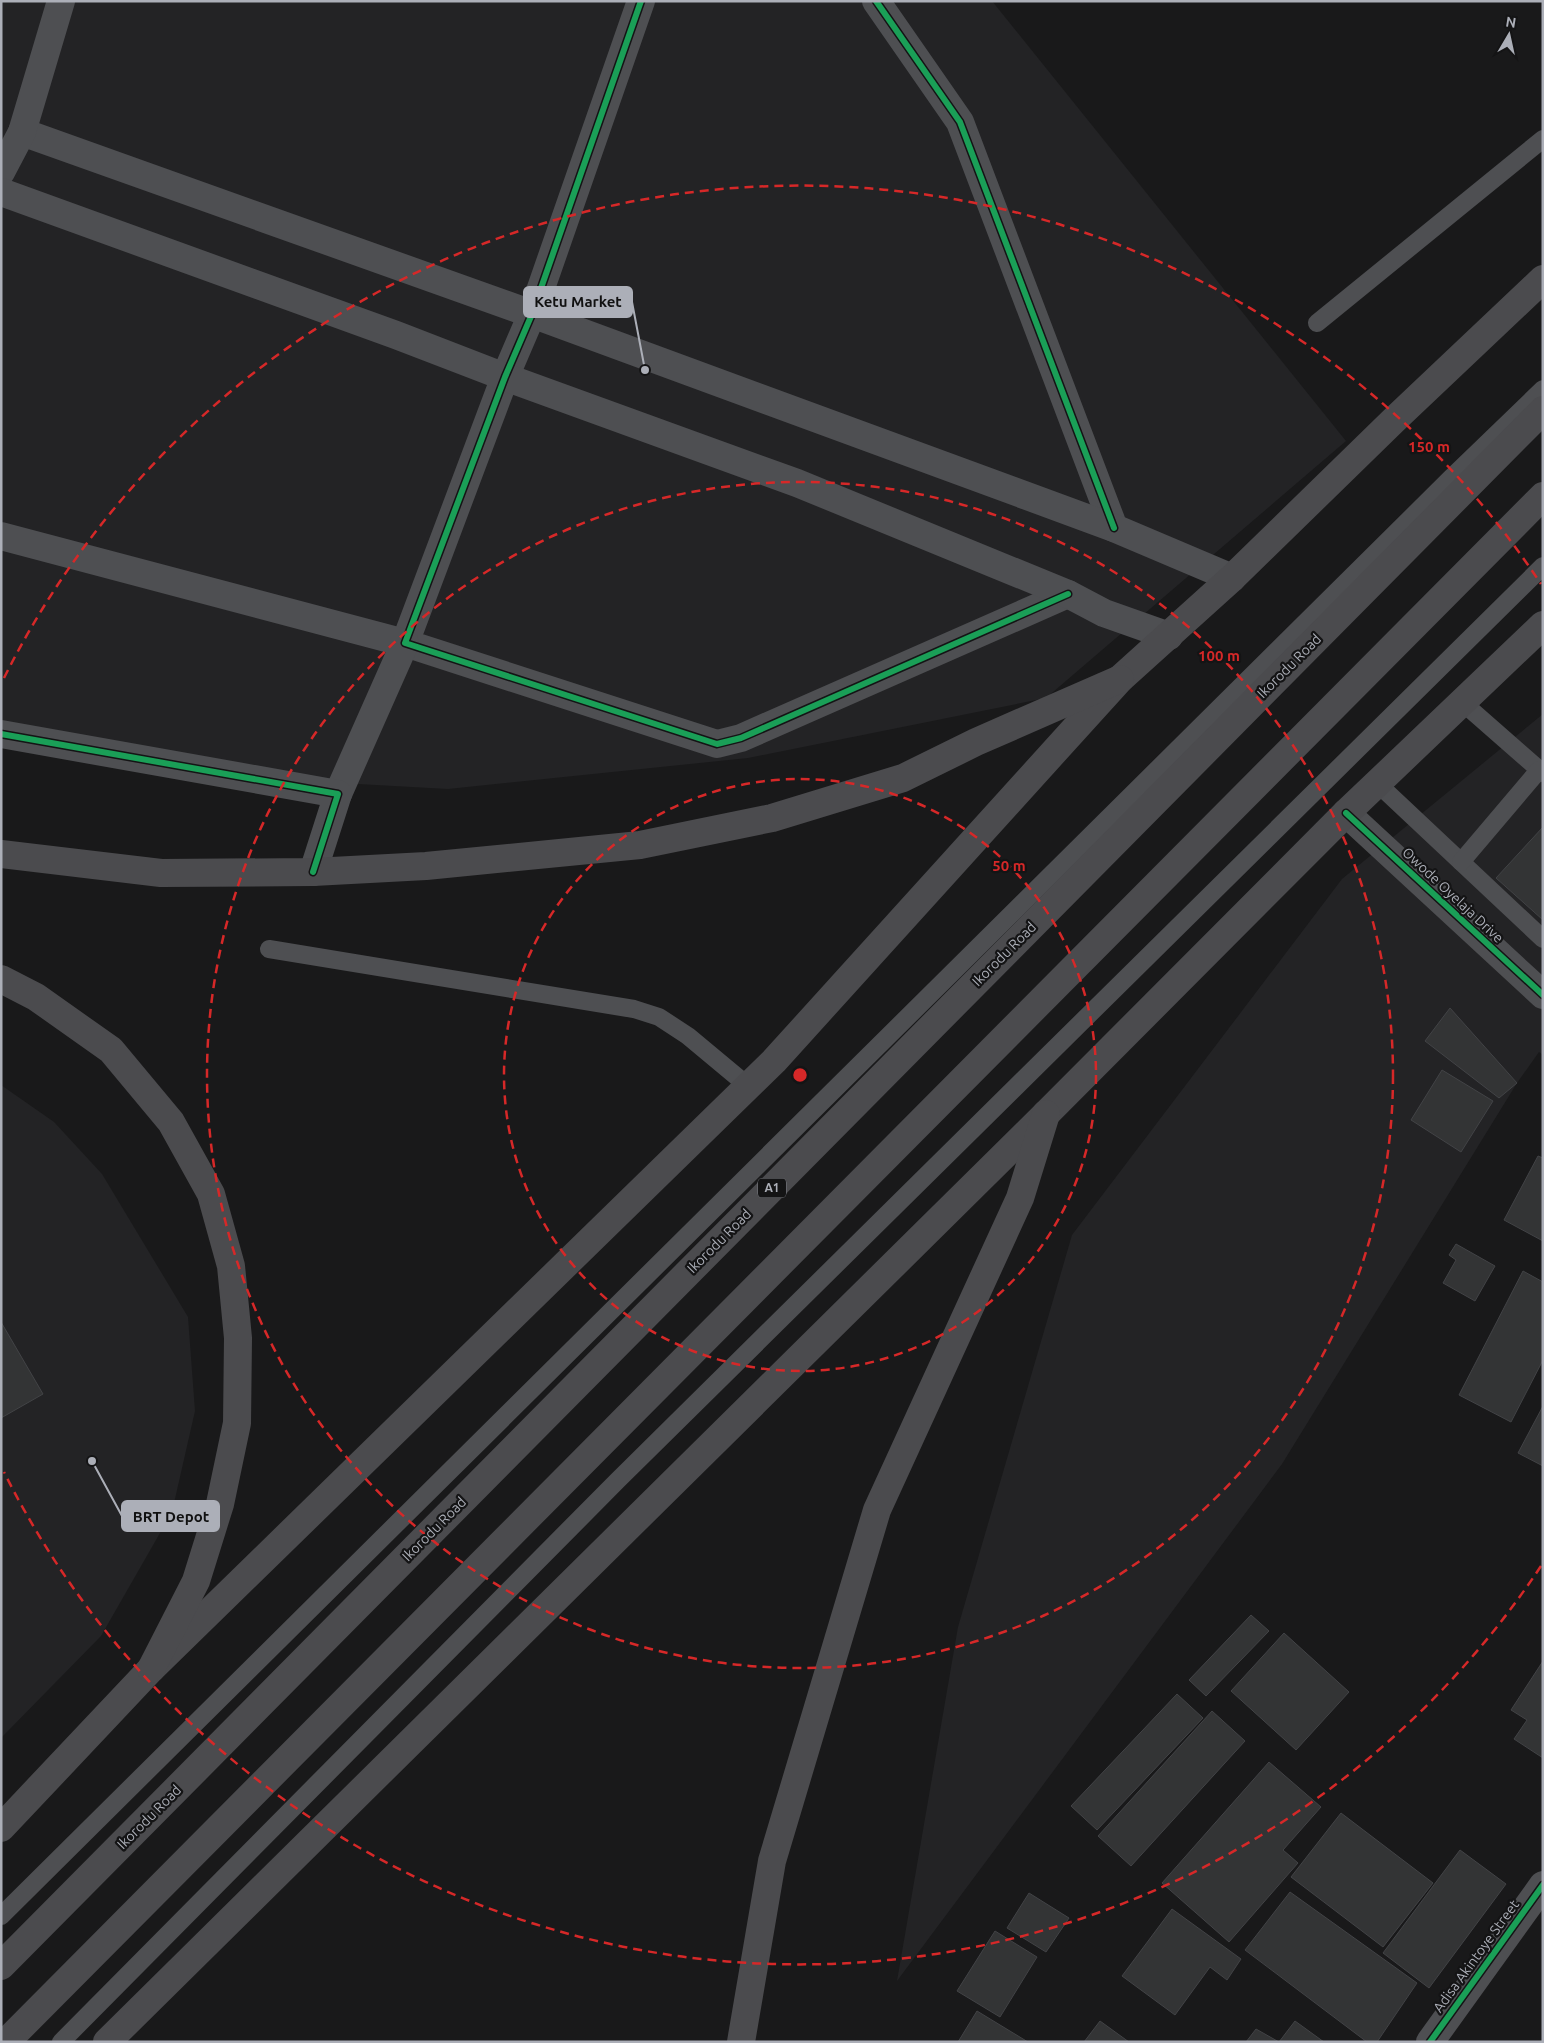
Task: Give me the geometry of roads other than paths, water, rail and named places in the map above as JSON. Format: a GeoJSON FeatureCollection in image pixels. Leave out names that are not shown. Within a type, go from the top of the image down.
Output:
{"type":"FeatureCollection","features":[{"type":"Feature","properties":{"kind":"main road"},"geometry":{"type":"LineString","coordinates":[[1,1828],[150,1669],[774,1061],[1120,679],[1170,636],[1232,578],[1394,420],[1543,279]]}},
{"type":"Feature","properties":{"kind":"main road","name":"Ikorodu Road"},"geometry":{"type":"LineString","coordinates":[[1,1966],[1543,410]]}},
{"type":"Feature","properties":{"kind":"main road"},"geometry":{"type":"LineString","coordinates":[[6,2042],[1543,496]]}},
{"type":"Feature","properties":{"kind":"main road"},"geometry":{"type":"LineString","coordinates":[[107,2042],[1046,1114],[1346,813],[1543,625]]}},
{"type":"Feature","properties":{"kind":"main road"},"geometry":{"type":"LineString","coordinates":[[1,854],[161,873],[313,872],[426,866],[640,845],[772,818],[903,778],[976,742],[1120,679]]}},
{"type":"Feature","properties":{"kind":"main road"},"geometry":{"type":"LineString","coordinates":[[1,979],[36,997],[111,1050],[171,1122],[211,1194],[231,1266],[238,1338],[237,1423],[220,1504],[196,1581],[150,1669]]}},
{"type":"Feature","properties":{"kind":"main road"},"geometry":{"type":"LineString","coordinates":[[741,2042],[772,1861],[877,1510],[1020,1198],[1046,1114]]}},
{"type":"Feature","properties":{"kind":"street"},"geometry":{"type":"LineString","coordinates":[[1,172],[22,132],[61,1]]}},
{"type":"Feature","properties":{"kind":"street"},"geometry":{"type":"LineString","coordinates":[[313,872],[338,794],[405,643],[504,377],[532,314],[641,1]]}},
{"type":"Feature","properties":{"kind":"street"},"geometry":{"type":"LineString","coordinates":[[876,1],[960,122],[1114,528]]}},
{"type":"Feature","properties":{"kind":"street"},"geometry":{"type":"LineString","coordinates":[[22,132],[532,314],[1114,528],[1232,578]]}},
{"type":"Feature","properties":{"kind":"street"},"geometry":{"type":"LineString","coordinates":[[1,192],[797,483],[1068,594],[1104,613],[1170,636]]}},
{"type":"Feature","properties":{"kind":"street"},"geometry":{"type":"LineString","coordinates":[[1,536],[405,643],[717,744],[741,738],[1068,594]]}},
{"type":"Feature","properties":{"kind":"street"},"geometry":{"type":"LineString","coordinates":[[1,734],[338,794]]}},
{"type":"Feature","properties":{"kind":"street","name":"Owode Oyelaja Drive"},"geometry":{"type":"LineString","coordinates":[[1346,813],[1543,995]]}},
{"type":"Feature","properties":{"kind":"street","name":"Adisa Akintoye Street"},"geometry":{"type":"LineString","coordinates":[[1430,2042],[1543,1885]]}},
{"type":"Feature","properties":{"kind":"lane"},"geometry":{"type":"LineString","coordinates":[[1317,323],[1543,139]]}},
{"type":"Feature","properties":{"kind":"lane"},"geometry":{"type":"LineString","coordinates":[[1,1916],[1429,499],[1543,389]]}},
{"type":"Feature","properties":{"kind":"lane"},"geometry":{"type":"LineString","coordinates":[[61,2042],[618,1480],[1543,566]]}},
{"type":"Feature","properties":{"kind":"lane"},"geometry":{"type":"LineString","coordinates":[[1462,702],[1541,771],[1462,862]]}},
{"type":"Feature","properties":{"kind":"lane"},"geometry":{"type":"LineString","coordinates":[[1377,783],[1543,939]]}},
{"type":"Feature","properties":{"kind":"lane"},"geometry":{"type":"LineString","coordinates":[[269,950],[634,1009],[659,1017],[688,1036],[748,1086]]}},
{"type":"Feature","properties":{"kind":"place","name":"Ketu Market"},"geometry":{"type":"Point","coordinates":[645,370]}},
{"type":"Feature","properties":{"kind":"place","name":"BRT Depot"},"geometry":{"type":"Point","coordinates":[92,1461]}}]}
